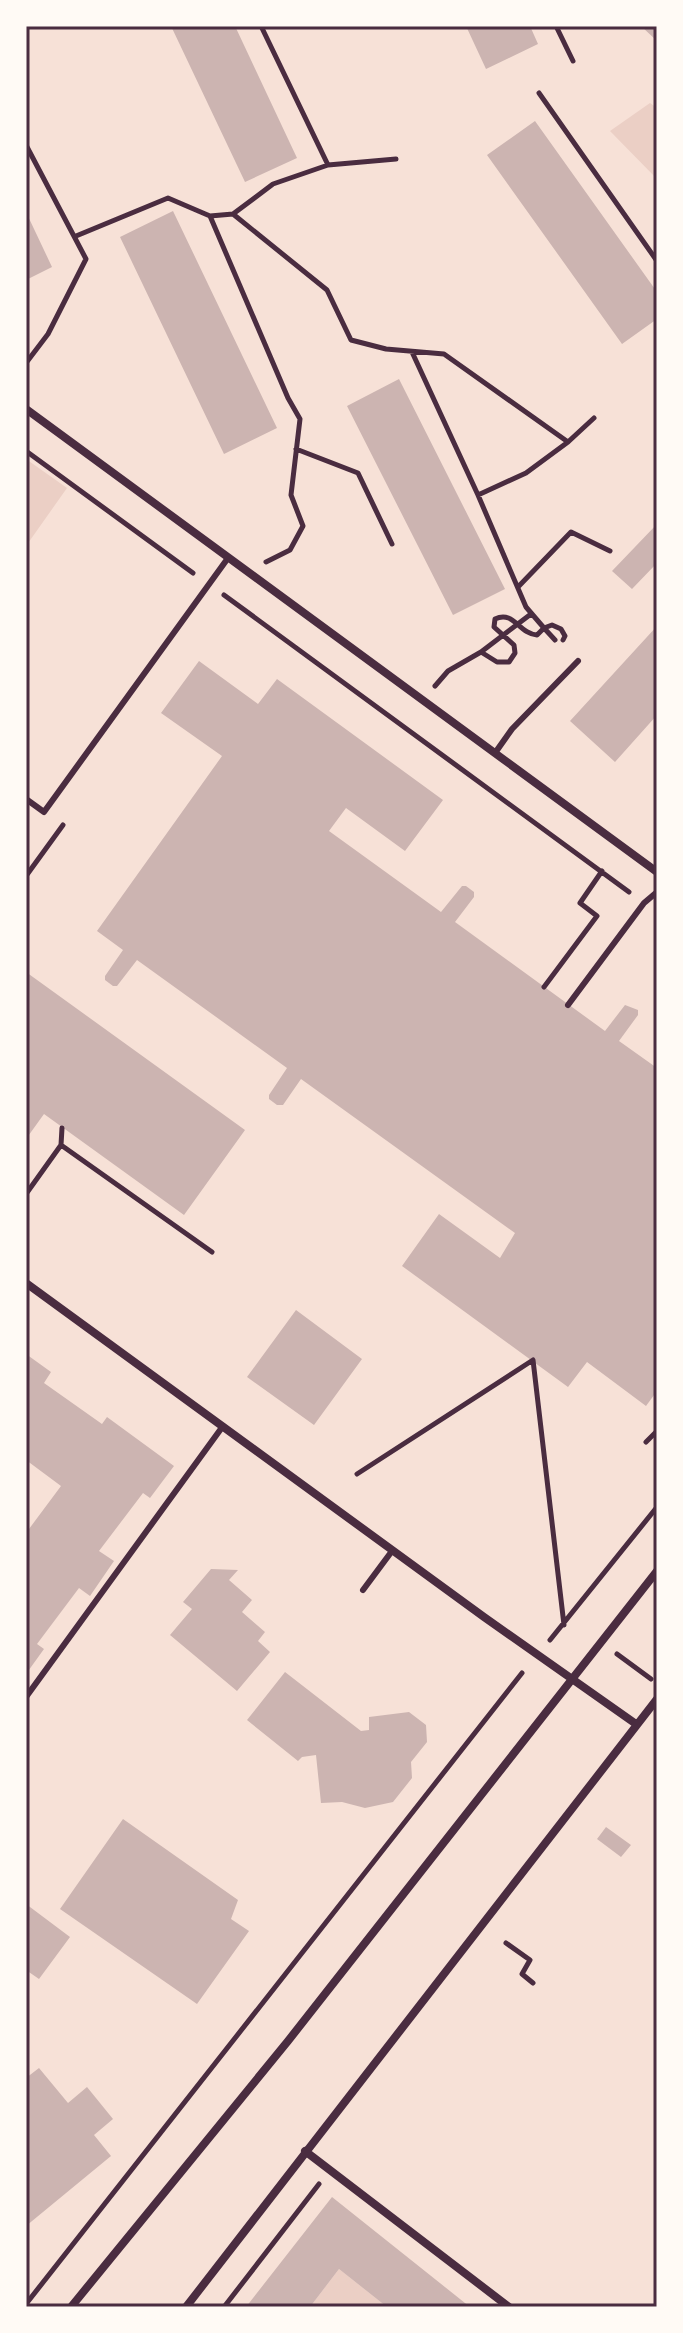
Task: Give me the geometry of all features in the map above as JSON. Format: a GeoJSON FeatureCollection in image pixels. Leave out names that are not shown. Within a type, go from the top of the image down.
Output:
{"type":"FeatureCollection","features":[{"type":"Feature","properties":{"kind":"street"},"geometry":{"type":"LineString","coordinates":[[26,409],[657,872]]}},
{"type":"Feature","properties":{"kind":"street"},"geometry":{"type":"LineString","coordinates":[[26,1283],[392,1551],[636,1724]]}},
{"type":"Feature","properties":{"kind":"street"},"geometry":{"type":"LineString","coordinates":[[71,2307],[288,2041],[657,1571]]}},
{"type":"Feature","properties":{"kind":"street"},"geometry":{"type":"LineString","coordinates":[[186,2307],[657,1699]]}},
{"type":"Feature","properties":{"kind":"street"},"geometry":{"type":"LineString","coordinates":[[305,2151],[509,2307]]}},
{"type":"Feature","properties":{"kind":"lane"},"geometry":{"type":"LineString","coordinates":[[26,799],[44,812],[228,558]]}},
{"type":"Feature","properties":{"kind":"lane"},"geometry":{"type":"LineString","coordinates":[[495,753],[512,729],[578,661]]}},
{"type":"Feature","properties":{"kind":"lane"},"geometry":{"type":"LineString","coordinates":[[568,1005],[644,903],[657,892]]}},
{"type":"Feature","properties":{"kind":"lane"},"geometry":{"type":"LineString","coordinates":[[26,1697],[223,1426]]}},
{"type":"Feature","properties":{"kind":"lane"},"geometry":{"type":"LineString","coordinates":[[363,1590],[392,1551]]}},
{"type":"Feature","properties":{"kind":"path"},"geometry":{"type":"LineString","coordinates":[[261,26],[328,165]]}},
{"type":"Feature","properties":{"kind":"path"},"geometry":{"type":"LineString","coordinates":[[556,26],[573,61]]}},
{"type":"Feature","properties":{"kind":"path"},"geometry":{"type":"LineString","coordinates":[[539,93],[657,261]]}},
{"type":"Feature","properties":{"kind":"path"},"geometry":{"type":"LineString","coordinates":[[26,145],[86,259],[48,334],[26,363]]}},
{"type":"Feature","properties":{"kind":"path"},"geometry":{"type":"LineString","coordinates":[[76,236],[168,198],[210,216],[233,214],[273,184],[328,165],[396,159]]}},
{"type":"Feature","properties":{"kind":"path"},"geometry":{"type":"LineString","coordinates":[[233,214],[327,290],[351,340],[386,349],[444,354],[568,442]]}},
{"type":"Feature","properties":{"kind":"path"},"geometry":{"type":"LineString","coordinates":[[210,216],[288,398],[300,419],[291,495],[303,526],[290,550],[247,572]]}},
{"type":"Feature","properties":{"kind":"path"},"geometry":{"type":"LineString","coordinates":[[412,352],[532,614],[544,628],[559,640],[565,636],[561,629],[552,625],[544,628],[537,635],[529,635],[511,617],[503,615],[495,619],[494,627],[514,645],[515,653],[509,662],[497,662],[481,652]]}},
{"type":"Feature","properties":{"kind":"path"},"geometry":{"type":"LineString","coordinates":[[478,495],[526,473],[594,418]]}},
{"type":"Feature","properties":{"kind":"path"},"geometry":{"type":"LineString","coordinates":[[296,449],[358,473],[392,544]]}},
{"type":"Feature","properties":{"kind":"path"},"geometry":{"type":"LineString","coordinates":[[26,451],[644,903]]}},
{"type":"Feature","properties":{"kind":"path"},"geometry":{"type":"LineString","coordinates":[[518,587],[571,532],[610,551]]}},
{"type":"Feature","properties":{"kind":"path"},"geometry":{"type":"LineString","coordinates":[[423,700],[448,671],[481,652],[532,614]]}},
{"type":"Feature","properties":{"kind":"path"},"geometry":{"type":"LineString","coordinates":[[544,987],[597,916],[580,903],[602,871]]}},
{"type":"Feature","properties":{"kind":"path"},"geometry":{"type":"LineString","coordinates":[[26,1194],[61,1145],[62,1128]]}},
{"type":"Feature","properties":{"kind":"path"},"geometry":{"type":"LineString","coordinates":[[61,1145],[212,1252]]}},
{"type":"Feature","properties":{"kind":"path"},"geometry":{"type":"LineString","coordinates":[[357,1474],[533,1360],[564,1625]]}},
{"type":"Feature","properties":{"kind":"path"},"geometry":{"type":"LineString","coordinates":[[646,1442],[657,1431]]}},
{"type":"Feature","properties":{"kind":"path"},"geometry":{"type":"LineString","coordinates":[[550,1640],[657,1507]]}},
{"type":"Feature","properties":{"kind":"path"},"geometry":{"type":"LineString","coordinates":[[610,1649],[652,1679]]}},
{"type":"Feature","properties":{"kind":"path"},"geometry":{"type":"LineString","coordinates":[[26,2304],[522,1673]]}},
{"type":"Feature","properties":{"kind":"path"},"geometry":{"type":"LineString","coordinates":[[506,1943],[530,1960],[522,1974],[533,1983]]}},
{"type":"Feature","properties":{"kind":"path"},"geometry":{"type":"LineString","coordinates":[[224,2307],[322,2180]]}},
{"type":"Feature","properties":{"kind":"shaded area"},"geometry":{"type":"Polygon","coordinates":[[[650,103],[657,108],[657,179],[610,131],[650,103]]]}},
{"type":"Feature","properties":{"kind":"shaded area"},"geometry":{"type":"Polygon","coordinates":[[[26,459],[67,488],[26,546],[26,459]]]}},
{"type":"Feature","properties":{"kind":"shaded area"},"geometry":{"type":"Polygon","coordinates":[[[339,2269],[387,2307],[310,2307],[339,2269]]]}},
{"type":"Feature","properties":{"kind":"building"},"geometry":{"type":"Polygon","coordinates":[[[171,26],[235,26],[297,158],[245,182],[171,26]]]}},
{"type":"Feature","properties":{"kind":"building"},"geometry":{"type":"Polygon","coordinates":[[[466,26],[530,26],[538,44],[486,69],[466,26]]]}},
{"type":"Feature","properties":{"kind":"building"},"geometry":{"type":"Polygon","coordinates":[[[641,26],[657,26],[657,41],[641,26]]]}},
{"type":"Feature","properties":{"kind":"building"},"geometry":{"type":"Polygon","coordinates":[[[535,121],[657,292],[657,319],[622,344],[487,155],[535,121]]]}},
{"type":"Feature","properties":{"kind":"building"},"geometry":{"type":"Polygon","coordinates":[[[173,211],[277,428],[224,454],[120,237],[173,211]]]}},
{"type":"Feature","properties":{"kind":"building"},"geometry":{"type":"Polygon","coordinates":[[[26,212],[52,267],[26,280],[26,212]]]}},
{"type":"Feature","properties":{"kind":"building"},"geometry":{"type":"Polygon","coordinates":[[[399,379],[505,589],[453,615],[347,406],[399,379]]]}},
{"type":"Feature","properties":{"kind":"building"},"geometry":{"type":"Polygon","coordinates":[[[657,524],[657,563],[632,589],[612,571],[657,524]]]}},
{"type":"Feature","properties":{"kind":"building"},"geometry":{"type":"Polygon","coordinates":[[[657,626],[657,715],[615,762],[570,721],[657,626]]]}},
{"type":"Feature","properties":{"kind":"building"},"geometry":{"type":"Polygon","coordinates":[[[199,661],[258,704],[277,679],[443,800],[405,851],[346,808],[329,831],[441,912],[462,886],[466,886],[474,892],[474,897],[455,922],[605,1031],[625,1005],[638,1010],[638,1015],[619,1041],[657,1068],[657,1327],[654,1332],[657,1334],[657,1391],[646,1406],[587,1362],[568,1387],[402,1266],[439,1214],[500,1258],[515,1233],[301,1079],[283,1105],[277,1105],[269,1099],[269,1095],[287,1068],[137,960],[117,986],[105,980],[123,950],[97,931],[222,756],[161,713],[199,661]]]}},
{"type":"Feature","properties":{"kind":"building"},"geometry":{"type":"Polygon","coordinates":[[[26,972],[245,1130],[184,1215],[44,1114],[26,1139],[26,972]]]}},
{"type":"Feature","properties":{"kind":"building"},"geometry":{"type":"Polygon","coordinates":[[[296,1310],[362,1359],[314,1425],[247,1377],[296,1310]]]}},
{"type":"Feature","properties":{"kind":"building"},"geometry":{"type":"Polygon","coordinates":[[[26,1354],[51,1372],[44,1383],[102,1424],[107,1417],[174,1466],[150,1498],[143,1493],[99,1551],[114,1561],[90,1596],[79,1588],[37,1644],[44,1649],[26,1674],[26,1533],[61,1486],[26,1460],[26,1354]]]}},
{"type":"Feature","properties":{"kind":"building"},"geometry":{"type":"Polygon","coordinates":[[[211,1569],[238,1570],[229,1580],[252,1600],[242,1612],[265,1632],[258,1641],[270,1652],[237,1691],[170,1635],[192,1609],[183,1602],[211,1569]]]}},
{"type":"Feature","properties":{"kind":"building"},"geometry":{"type":"Polygon","coordinates":[[[285,1672],[361,1731],[369,1730],[369,1717],[409,1712],[426,1725],[427,1742],[411,1762],[412,1778],[393,1802],[365,1808],[342,1802],[321,1803],[316,1755],[302,1757],[298,1761],[247,1720],[285,1672]]]}},
{"type":"Feature","properties":{"kind":"building"},"geometry":{"type":"Polygon","coordinates":[[[123,1819],[238,1900],[231,1919],[249,1931],[197,2004],[60,1909],[123,1819]]]}},
{"type":"Feature","properties":{"kind":"building"},"geometry":{"type":"Polygon","coordinates":[[[606,1827],[631,1845],[621,1857],[597,1839],[606,1827]]]}},
{"type":"Feature","properties":{"kind":"building"},"geometry":{"type":"Polygon","coordinates":[[[26,1904],[70,1937],[39,1979],[26,1970],[26,1904]]]}},
{"type":"Feature","properties":{"kind":"building"},"geometry":{"type":"Polygon","coordinates":[[[39,2068],[68,2103],[87,2087],[113,2119],[94,2135],[111,2156],[26,2226],[26,2078],[39,2068]]]}},
{"type":"Feature","properties":{"kind":"building"},"geometry":{"type":"Polygon","coordinates":[[[332,2197],[470,2307],[387,2307],[339,2269],[310,2307],[246,2307],[332,2197]]]}}]}
